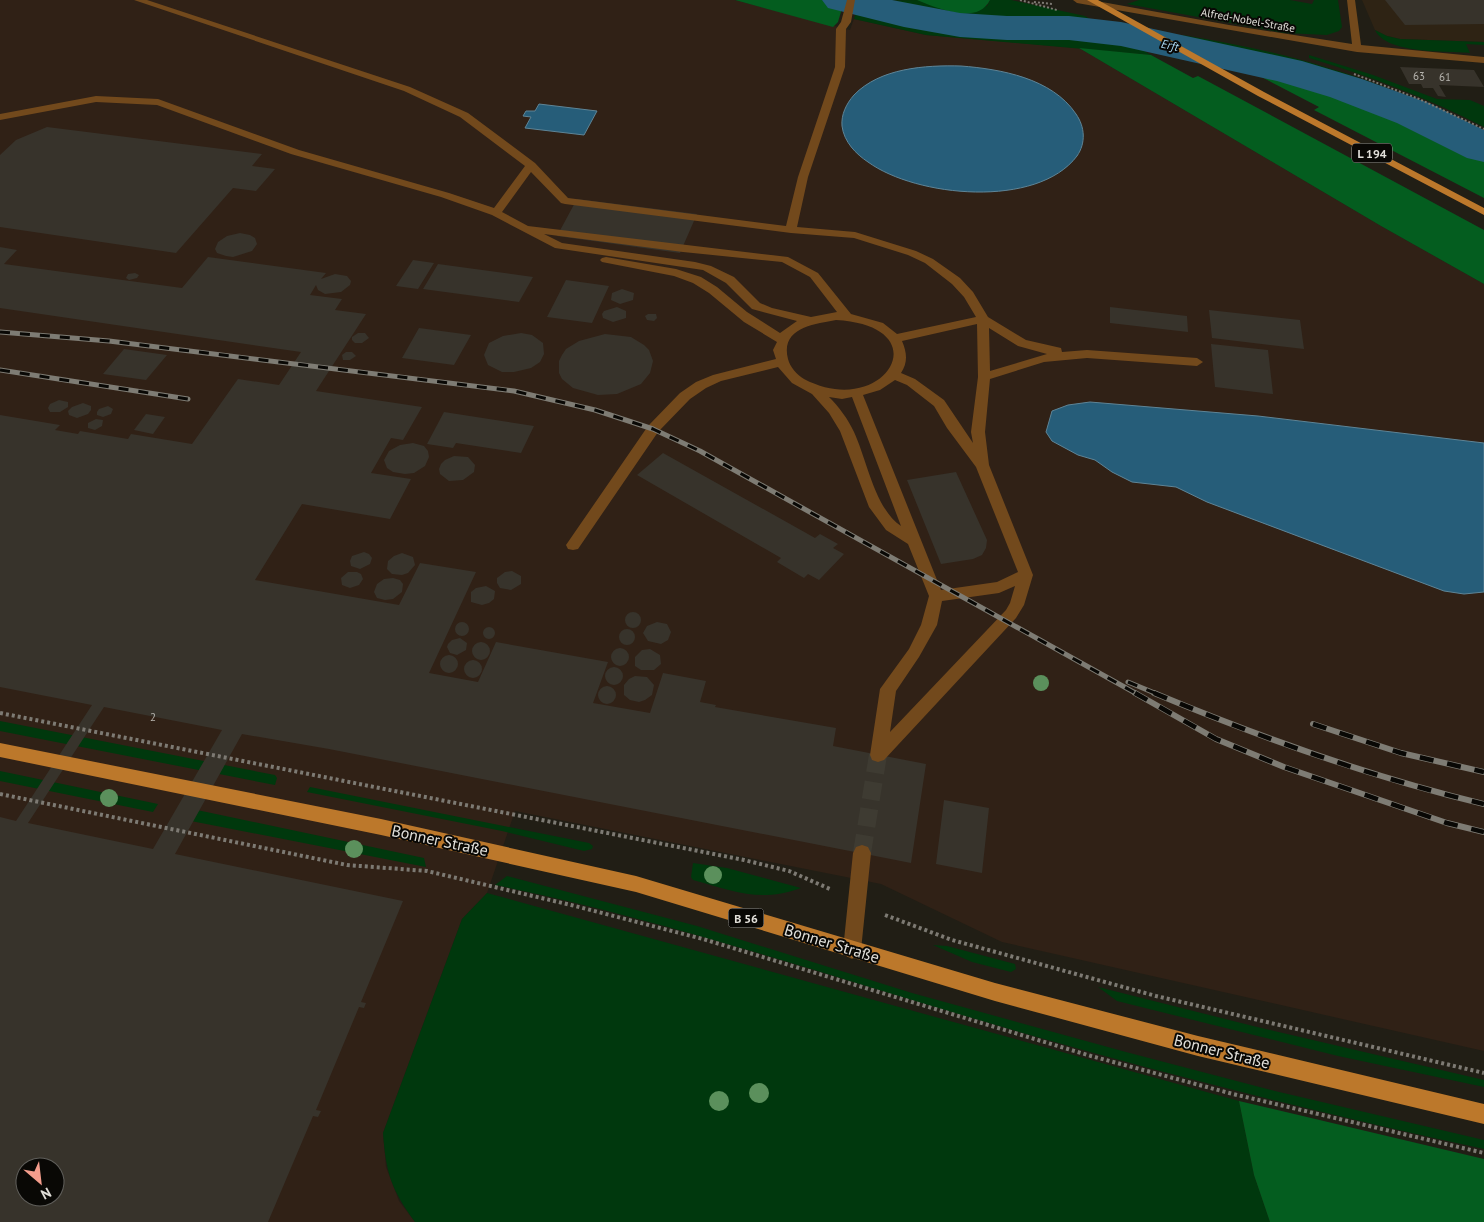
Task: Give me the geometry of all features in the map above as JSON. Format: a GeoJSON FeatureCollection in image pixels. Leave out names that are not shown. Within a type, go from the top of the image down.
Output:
{"type":"FeatureCollection","features":[{"type":"Feature","properties":{"kind":"main road","name":"L 194"},"geometry":{"type":"LineString","coordinates":[[1091,0],[1261,94],[1484,212]]}},
{"type":"Feature","properties":{"kind":"main road","name":"Bonner Straße"},"geometry":{"type":"LineString","coordinates":[[0,750],[381,827],[636,884],[995,992],[1198,1046],[1484,1114]]}},
{"type":"Feature","properties":{"kind":"street"},"geometry":{"type":"LineString","coordinates":[[138,0],[407,89],[439,102],[464,115],[531,165],[566,201],[791,230],[854,235],[912,253],[929,261],[956,281],[969,295],[983,320],[1006,335],[1029,346],[1087,354],[1196,362]]}},
{"type":"Feature","properties":{"kind":"street"},"geometry":{"type":"LineString","coordinates":[[791,230],[803,177],[840,67],[841,28],[846,22],[851,0]]}},
{"type":"Feature","properties":{"kind":"street","name":"Alfred-Nobel-Straße"},"geometry":{"type":"LineString","coordinates":[[1077,0],[1282,38],[1357,49],[1484,60]]}},
{"type":"Feature","properties":{"kind":"street"},"geometry":{"type":"LineString","coordinates":[[1351,0],[1357,49]]}},
{"type":"Feature","properties":{"kind":"street"},"geometry":{"type":"LineString","coordinates":[[0,117],[96,99],[158,102],[295,152],[445,195],[496,213],[559,246],[624,265],[685,275],[712,288],[746,317],[783,340]]}},
{"type":"Feature","properties":{"kind":"street"},"geometry":{"type":"LineString","coordinates":[[496,213],[531,165]]}},
{"type":"Feature","properties":{"kind":"street"},"geometry":{"type":"LineString","coordinates":[[526,229],[554,231],[682,249],[784,259],[814,275],[847,317]]}},
{"type":"Feature","properties":{"kind":"street"},"geometry":{"type":"LineString","coordinates":[[559,246],[707,268],[730,280],[756,306],[808,320]]}},
{"type":"Feature","properties":{"kind":"street"},"geometry":{"type":"LineString","coordinates":[[830,316],[847,317],[874,324],[894,339],[898,346],[900,357],[899,365],[893,375],[878,386],[856,392],[838,394],[815,389],[791,377],[781,362],[779,351],[783,340],[791,330],[808,320],[830,316]]}},
{"type":"Feature","properties":{"kind":"street"},"geometry":{"type":"LineString","coordinates":[[894,339],[960,323],[983,320]]}},
{"type":"Feature","properties":{"kind":"street"},"geometry":{"type":"LineString","coordinates":[[982,465],[978,432],[984,377],[983,320]]}},
{"type":"Feature","properties":{"kind":"street"},"geometry":{"type":"LineString","coordinates":[[984,377],[1043,358],[1087,354]]}},
{"type":"Feature","properties":{"kind":"street"},"geometry":{"type":"LineString","coordinates":[[573,545],[653,429],[685,396],[701,385],[717,378],[781,362]]}},
{"type":"Feature","properties":{"kind":"street"},"geometry":{"type":"LineString","coordinates":[[856,392],[936,596],[929,625],[914,653],[888,689],[878,755],[1011,614],[1017,605],[1026,574],[982,465],[938,403],[911,382],[893,375]]}},
{"type":"Feature","properties":{"kind":"street"},"geometry":{"type":"LineString","coordinates":[[815,389],[834,410],[847,431],[876,507],[891,526],[915,541]]}},
{"type":"Feature","properties":{"kind":"street"},"geometry":{"type":"LineString","coordinates":[[936,596],[1000,587],[1026,574]]}},
{"type":"Feature","properties":{"kind":"street"},"geometry":{"type":"LineString","coordinates":[[852,950],[862,853]]}},
{"type":"Feature","properties":{"kind":"path"},"geometry":{"type":"LineString","coordinates":[[1022,0],[1058,4]]}},
{"type":"Feature","properties":{"kind":"path"},"geometry":{"type":"LineString","coordinates":[[1350,72],[1419,99],[1484,129]]}},
{"type":"Feature","properties":{"kind":"path"},"geometry":{"type":"LineString","coordinates":[[0,713],[744,860],[789,871],[919,930],[948,940],[1126,986],[1156,996],[1392,1053],[1484,1073]]}},
{"type":"Feature","properties":{"kind":"path"},"geometry":{"type":"LineString","coordinates":[[0,794],[347,865],[427,871],[571,905],[702,939],[1120,1064],[1328,1117],[1484,1153]]}},
{"type":"Feature","properties":{"kind":"shaded area"},"geometry":{"type":"Polygon","coordinates":[[[0,0],[735,0],[850,30],[854,19],[926,35],[1079,48],[1381,226],[1484,284],[1484,1051],[1002,942],[881,884],[515,811],[487,893],[462,919],[383,1133],[386,1167],[399,1201],[415,1222],[0,1222],[0,0]]]}},
{"type":"Feature","properties":{"kind":"shaded area"},"geometry":{"type":"Polygon","coordinates":[[[1362,0],[1484,0],[1484,42],[1400,39],[1387,36],[1375,30],[1362,0]]]}},
{"type":"Feature","properties":{"kind":"green space"},"geometry":{"type":"Polygon","coordinates":[[[735,0],[822,0],[843,5],[838,22],[833,27],[735,0]]]}},
{"type":"Feature","properties":{"kind":"green space"},"geometry":{"type":"Polygon","coordinates":[[[917,0],[948,11],[987,6],[990,0],[1011,0],[1085,16],[1105,28],[1057,23],[1004,25],[969,22],[908,13],[858,1],[917,0]]]}},
{"type":"Feature","properties":{"kind":"green space"},"geometry":{"type":"Polygon","coordinates":[[[917,0],[990,0],[984,8],[966,14],[945,10],[917,0]]]}},
{"type":"Feature","properties":{"kind":"green space"},"geometry":{"type":"Polygon","coordinates":[[[1139,0],[1290,0],[1312,4],[1314,0],[1338,0],[1342,27],[1339,31],[1327,35],[1285,33],[1127,4],[1139,0]]]}},
{"type":"Feature","properties":{"kind":"green space"},"geometry":{"type":"Polygon","coordinates":[[[857,8],[914,21],[969,29],[1074,33],[1117,38],[1126,40],[1151,55],[926,35],[854,19],[857,8]]]}},
{"type":"Feature","properties":{"kind":"green space"},"geometry":{"type":"Polygon","coordinates":[[[1375,30],[1387,36],[1400,39],[1484,42],[1484,45],[1466,44],[1470,53],[1418,50],[1391,43],[1381,38],[1375,30]]]}},
{"type":"Feature","properties":{"kind":"green space"},"geometry":{"type":"Polygon","coordinates":[[[1182,35],[1272,52],[1366,80],[1426,104],[1484,132],[1484,142],[1428,114],[1359,87],[1296,67],[1215,53],[1182,35]]]}},
{"type":"Feature","properties":{"kind":"green space"},"geometry":{"type":"Polygon","coordinates":[[[1079,48],[1151,55],[1193,78],[1198,76],[1484,230],[1484,284],[1381,226],[1079,48]]]}},
{"type":"Feature","properties":{"kind":"green space"},"geometry":{"type":"Polygon","coordinates":[[[1309,55],[1373,75],[1437,99],[1470,100],[1484,106],[1484,127],[1420,97],[1354,72],[1309,58],[1309,55]]]}},
{"type":"Feature","properties":{"kind":"green space"},"geometry":{"type":"Polygon","coordinates":[[[1231,61],[1269,68],[1353,93],[1419,120],[1484,152],[1484,198],[1314,110],[1319,107],[1231,61]]]}},
{"type":"Feature","properties":{"kind":"green space"},"geometry":{"type":"Polygon","coordinates":[[[0,721],[275,775],[277,778],[275,785],[0,731],[0,721]]]}},
{"type":"Feature","properties":{"kind":"green space"},"geometry":{"type":"Polygon","coordinates":[[[0,771],[158,804],[153,812],[0,781],[0,771]]]}},
{"type":"Feature","properties":{"kind":"green space"},"geometry":{"type":"Polygon","coordinates":[[[310,787],[589,843],[593,846],[592,849],[584,851],[502,831],[307,792],[310,787]]]}},
{"type":"Feature","properties":{"kind":"green space"},"geometry":{"type":"Polygon","coordinates":[[[197,810],[424,858],[426,867],[191,821],[197,810]]]}},
{"type":"Feature","properties":{"kind":"green space"},"geometry":{"type":"Polygon","coordinates":[[[693,863],[727,868],[801,888],[772,895],[747,894],[734,891],[693,880],[691,877],[693,863]]]}},
{"type":"Feature","properties":{"kind":"green space"},"geometry":{"type":"Polygon","coordinates":[[[507,876],[697,926],[912,993],[1126,1052],[1275,1091],[1484,1140],[1484,1149],[1313,1110],[1199,1081],[1030,1035],[697,935],[563,900],[495,885],[507,876]]]}},
{"type":"Feature","properties":{"kind":"green space"},"geometry":{"type":"Polygon","coordinates":[[[487,893],[1239,1101],[1254,1175],[1270,1222],[415,1222],[400,1200],[391,1180],[383,1133],[462,919],[487,893]]]}},
{"type":"Feature","properties":{"kind":"green space"},"geometry":{"type":"Polygon","coordinates":[[[933,945],[947,946],[1015,964],[1016,969],[1011,972],[972,962],[933,945]]]}},
{"type":"Feature","properties":{"kind":"green space"},"geometry":{"type":"Polygon","coordinates":[[[1098,987],[1253,1026],[1484,1080],[1484,1087],[1338,1056],[1117,1001],[1098,987]]]}},
{"type":"Feature","properties":{"kind":"green space"},"geometry":{"type":"Polygon","coordinates":[[[1239,1101],[1484,1159],[1484,1222],[1270,1222],[1254,1175],[1239,1101]]]}},
{"type":"Feature","properties":{"kind":"water"},"geometry":{"type":"Polygon","coordinates":[[[933,66],[961,66],[1008,73],[1024,78],[1053,92],[1066,102],[1076,114],[1083,130],[1082,146],[1077,156],[1059,173],[1034,184],[1006,190],[975,192],[915,183],[889,174],[868,162],[851,147],[843,132],[842,118],[851,98],[865,86],[877,79],[904,70],[933,66]]]}},
{"type":"Feature","properties":{"kind":"water"},"geometry":{"type":"Polygon","coordinates":[[[539,104],[597,111],[584,135],[525,128],[531,117],[523,116],[526,111],[535,111],[539,104]]]}},
{"type":"Feature","properties":{"kind":"water"},"geometry":{"type":"Polygon","coordinates":[[[1090,402],[1258,416],[1484,443],[1484,592],[1464,594],[1444,591],[1207,502],[1176,487],[1132,482],[1112,472],[1095,460],[1078,455],[1052,441],[1046,432],[1052,411],[1068,405],[1090,402]]]}},
{"type":"Feature","properties":{"kind":"building"},"geometry":{"type":"Polygon","coordinates":[[[1385,0],[1484,0],[1484,24],[1405,25],[1385,0]]]}},
{"type":"Feature","properties":{"kind":"building"},"geometry":{"type":"Polygon","coordinates":[[[1400,67],[1474,70],[1484,87],[1439,85],[1446,97],[1438,96],[1433,88],[1423,88],[1421,84],[1409,84],[1400,67]]]}},
{"type":"Feature","properties":{"kind":"building"},"geometry":{"type":"Polygon","coordinates":[[[47,127],[262,154],[252,166],[275,169],[256,191],[233,188],[176,253],[0,227],[0,155],[16,140],[47,127]]]}},
{"type":"Feature","properties":{"kind":"building"},"geometry":{"type":"Polygon","coordinates":[[[577,199],[697,214],[680,253],[557,236],[577,199]]]}},
{"type":"Feature","properties":{"kind":"building"},"geometry":{"type":"Polygon","coordinates":[[[240,233],[255,238],[257,244],[252,251],[233,257],[217,253],[215,249],[218,242],[227,236],[240,233]]]}},
{"type":"Feature","properties":{"kind":"building"},"geometry":{"type":"Polygon","coordinates":[[[0,247],[17,250],[4,264],[182,288],[208,257],[326,273],[321,279],[335,274],[347,276],[351,281],[350,285],[341,292],[325,294],[318,290],[316,285],[310,295],[342,299],[335,310],[366,314],[316,391],[422,407],[403,440],[391,438],[371,473],[411,479],[390,519],[302,504],[255,580],[399,605],[420,563],[476,572],[429,673],[478,682],[496,642],[608,662],[593,703],[650,713],[663,673],[706,681],[700,702],[716,705],[715,707],[836,728],[833,746],[926,764],[911,863],[329,749],[242,734],[175,854],[403,901],[361,1002],[366,1003],[364,1008],[359,1007],[316,1110],[321,1111],[318,1117],[313,1116],[268,1222],[0,1222],[0,817],[16,821],[92,705],[0,687],[0,415],[60,425],[55,430],[78,434],[80,431],[128,439],[131,434],[192,444],[238,379],[279,385],[301,352],[0,308],[0,247]],[[104,707],[28,823],[153,849],[222,730],[104,707]]]}},
{"type":"Feature","properties":{"kind":"building"},"geometry":{"type":"Polygon","coordinates":[[[413,260],[434,263],[418,289],[396,286],[413,260]]]}},
{"type":"Feature","properties":{"kind":"building"},"geometry":{"type":"Polygon","coordinates":[[[438,264],[533,277],[519,302],[423,289],[438,264]]]}},
{"type":"Feature","properties":{"kind":"building"},"geometry":{"type":"Polygon","coordinates":[[[135,273],[139,275],[137,278],[129,280],[126,278],[128,274],[135,273]]]}},
{"type":"Feature","properties":{"kind":"building"},"geometry":{"type":"Polygon","coordinates":[[[566,280],[609,286],[592,323],[547,317],[566,280]]]}},
{"type":"Feature","properties":{"kind":"building"},"geometry":{"type":"Polygon","coordinates":[[[622,289],[634,293],[633,300],[620,304],[611,300],[612,293],[622,289]]]}},
{"type":"Feature","properties":{"kind":"building"},"geometry":{"type":"Polygon","coordinates":[[[617,307],[626,311],[626,318],[613,322],[603,318],[602,314],[604,311],[617,307]]]}},
{"type":"Feature","properties":{"kind":"building"},"geometry":{"type":"Polygon","coordinates":[[[1110,307],[1187,316],[1188,332],[1110,323],[1110,307]]]}},
{"type":"Feature","properties":{"kind":"building"},"geometry":{"type":"Polygon","coordinates":[[[1209,310],[1300,320],[1304,349],[1212,338],[1209,310]]]}},
{"type":"Feature","properties":{"kind":"building"},"geometry":{"type":"Polygon","coordinates":[[[656,314],[657,318],[654,321],[647,320],[645,316],[656,314]]]}},
{"type":"Feature","properties":{"kind":"building"},"geometry":{"type":"Polygon","coordinates":[[[419,328],[471,335],[454,365],[402,358],[419,328]]]}},
{"type":"Feature","properties":{"kind":"building"},"geometry":{"type":"Polygon","coordinates":[[[358,333],[365,333],[369,338],[362,343],[355,343],[352,337],[358,333]]]}},
{"type":"Feature","properties":{"kind":"building"},"geometry":{"type":"Polygon","coordinates":[[[521,333],[532,335],[543,343],[544,354],[540,362],[531,368],[514,372],[502,372],[488,365],[484,355],[489,343],[503,336],[521,333]]]}},
{"type":"Feature","properties":{"kind":"building"},"geometry":{"type":"Polygon","coordinates":[[[605,334],[631,337],[644,345],[649,350],[653,361],[650,373],[641,384],[617,394],[598,395],[573,388],[562,379],[559,373],[559,361],[562,355],[566,349],[579,341],[605,334]]]}},
{"type":"Feature","properties":{"kind":"building"},"geometry":{"type":"Polygon","coordinates":[[[1211,344],[1268,350],[1273,394],[1215,387],[1211,344]]]}},
{"type":"Feature","properties":{"kind":"building"},"geometry":{"type":"Polygon","coordinates":[[[124,349],[167,355],[146,380],[103,374],[124,349]]]}},
{"type":"Feature","properties":{"kind":"building"},"geometry":{"type":"Polygon","coordinates":[[[346,352],[352,352],[356,356],[350,360],[343,360],[342,355],[346,352]]]}},
{"type":"Feature","properties":{"kind":"building"},"geometry":{"type":"Polygon","coordinates":[[[59,400],[68,402],[68,407],[60,412],[50,412],[48,408],[50,404],[59,400]]]}},
{"type":"Feature","properties":{"kind":"building"},"geometry":{"type":"Polygon","coordinates":[[[83,403],[91,406],[88,414],[77,418],[69,415],[68,411],[72,407],[83,403]]]}},
{"type":"Feature","properties":{"kind":"building"},"geometry":{"type":"Polygon","coordinates":[[[108,406],[113,409],[111,414],[103,417],[97,415],[99,409],[108,406]]]}},
{"type":"Feature","properties":{"kind":"building"},"geometry":{"type":"Polygon","coordinates":[[[444,412],[534,426],[521,453],[456,443],[453,448],[427,444],[444,412]]]}},
{"type":"Feature","properties":{"kind":"building"},"geometry":{"type":"Polygon","coordinates":[[[146,414],[165,417],[153,434],[134,430],[146,414]]]}},
{"type":"Feature","properties":{"kind":"building"},"geometry":{"type":"Polygon","coordinates":[[[96,419],[103,420],[102,426],[95,430],[88,428],[88,423],[96,419]]]}},
{"type":"Feature","properties":{"kind":"building"},"geometry":{"type":"Polygon","coordinates":[[[413,443],[424,446],[428,451],[429,457],[425,466],[414,473],[405,474],[393,472],[387,468],[384,460],[389,451],[400,445],[413,443]]]}},
{"type":"Feature","properties":{"kind":"building"},"geometry":{"type":"Polygon","coordinates":[[[663,453],[815,538],[820,534],[838,544],[833,548],[844,554],[819,580],[808,574],[804,578],[777,562],[781,558],[637,475],[663,453]]]}},
{"type":"Feature","properties":{"kind":"building"},"geometry":{"type":"Polygon","coordinates":[[[454,456],[468,457],[475,465],[474,472],[463,480],[449,481],[440,474],[441,464],[454,456]]]}},
{"type":"Feature","properties":{"kind":"building"},"geometry":{"type":"Polygon","coordinates":[[[956,472],[987,540],[986,548],[982,555],[973,559],[941,564],[907,480],[956,472]]]}},
{"type":"Feature","properties":{"kind":"building"},"geometry":{"type":"Polygon","coordinates":[[[364,552],[372,558],[370,564],[360,569],[351,566],[352,556],[364,552]]]}},
{"type":"Feature","properties":{"kind":"building"},"geometry":{"type":"Polygon","coordinates":[[[402,553],[413,557],[415,565],[408,573],[402,575],[392,574],[387,569],[388,561],[402,553]]]}},
{"type":"Feature","properties":{"kind":"building"},"geometry":{"type":"Polygon","coordinates":[[[512,571],[521,576],[521,584],[511,590],[500,588],[497,578],[505,572],[512,571]]]}},
{"type":"Feature","properties":{"kind":"building"},"geometry":{"type":"Polygon","coordinates":[[[348,572],[361,574],[363,579],[359,585],[350,588],[342,585],[341,578],[348,572]]]}},
{"type":"Feature","properties":{"kind":"building"},"geometry":{"type":"Polygon","coordinates":[[[393,578],[400,580],[403,584],[402,592],[393,599],[377,598],[374,592],[377,584],[384,579],[393,578]]]}},
{"type":"Feature","properties":{"kind":"building"},"geometry":{"type":"Polygon","coordinates":[[[486,586],[495,591],[494,599],[482,605],[471,602],[471,592],[476,588],[486,586]]]}},
{"type":"Feature","properties":{"kind":"building"},"geometry":{"type":"Polygon","coordinates":[[[630,612],[636,612],[641,617],[639,626],[630,628],[625,623],[625,617],[630,612]]]}},
{"type":"Feature","properties":{"kind":"building"},"geometry":{"type":"Polygon","coordinates":[[[459,622],[465,622],[469,629],[465,636],[459,636],[455,632],[455,626],[459,622]]]}},
{"type":"Feature","properties":{"kind":"building"},"geometry":{"type":"Polygon","coordinates":[[[657,622],[667,624],[671,632],[668,640],[661,644],[648,641],[643,633],[647,626],[657,622]]]}},
{"type":"Feature","properties":{"kind":"building"},"geometry":{"type":"Polygon","coordinates":[[[491,627],[494,628],[494,638],[487,639],[484,638],[483,631],[484,628],[491,627]]]}},
{"type":"Feature","properties":{"kind":"building"},"geometry":{"type":"Polygon","coordinates":[[[624,629],[630,629],[635,634],[633,643],[624,645],[619,640],[619,634],[624,629]]]}},
{"type":"Feature","properties":{"kind":"building"},"geometry":{"type":"Polygon","coordinates":[[[460,638],[467,643],[466,650],[457,655],[450,653],[447,647],[448,644],[452,640],[460,638]]]}},
{"type":"Feature","properties":{"kind":"building"},"geometry":{"type":"Polygon","coordinates":[[[481,642],[487,645],[490,651],[487,657],[481,660],[475,657],[472,651],[475,645],[481,642]]]}},
{"type":"Feature","properties":{"kind":"building"},"geometry":{"type":"Polygon","coordinates":[[[620,648],[626,651],[629,657],[626,663],[620,666],[614,663],[611,657],[614,651],[620,648]]]}},
{"type":"Feature","properties":{"kind":"building"},"geometry":{"type":"Polygon","coordinates":[[[650,649],[660,655],[661,664],[654,670],[641,670],[635,666],[635,657],[642,650],[650,649]]]}},
{"type":"Feature","properties":{"kind":"building"},"geometry":{"type":"Polygon","coordinates":[[[449,655],[455,658],[458,664],[455,670],[449,673],[443,670],[440,664],[443,658],[449,655]]]}},
{"type":"Feature","properties":{"kind":"building"},"geometry":{"type":"Polygon","coordinates":[[[473,660],[479,663],[482,669],[479,675],[473,678],[467,675],[464,669],[467,663],[473,660]]]}},
{"type":"Feature","properties":{"kind":"building"},"geometry":{"type":"Polygon","coordinates":[[[614,667],[620,670],[623,676],[620,682],[614,685],[608,682],[605,676],[608,670],[614,667]]]}},
{"type":"Feature","properties":{"kind":"building"},"geometry":{"type":"Polygon","coordinates":[[[635,676],[647,677],[654,685],[652,695],[639,702],[630,700],[624,695],[624,685],[635,676]]]}},
{"type":"Feature","properties":{"kind":"building"},"geometry":{"type":"Polygon","coordinates":[[[607,686],[613,689],[616,695],[613,701],[607,704],[601,701],[598,695],[601,689],[607,686]]]}},
{"type":"Feature","properties":{"kind":"building"},"geometry":{"type":"Polygon","coordinates":[[[944,800],[989,808],[982,873],[936,864],[944,800]]]}},
{"type":"Feature","properties":{"kind":"waterway","name":"Erft"},"geometry":{"type":"LineString","coordinates":[[842,0],[904,15],[960,25],[1007,28],[1069,28],[1121,34],[1287,70],[1346,88],[1413,113],[1484,148]]}},
{"type":"Feature","properties":{"kind":"tunnel"},"geometry":{"type":"LineString","coordinates":[[862,853],[878,755]]}},
{"type":"Feature","properties":{"kind":"railway"},"geometry":{"type":"LineString","coordinates":[[0,332],[109,341],[514,391],[595,410],[653,429],[700,451],[1137,694]]}},
{"type":"Feature","properties":{"kind":"railway"},"geometry":{"type":"LineString","coordinates":[[0,370],[188,399]]}},
{"type":"Feature","properties":{"kind":"railway"},"geometry":{"type":"LineString","coordinates":[[1128,682],[1157,694]]}},
{"type":"Feature","properties":{"kind":"railway"},"geometry":{"type":"LineString","coordinates":[[1135,693],[1216,739],[1284,767],[1447,823],[1484,832]]}},
{"type":"Feature","properties":{"kind":"railway"},"geometry":{"type":"LineString","coordinates":[[1154,693],[1235,726],[1358,769],[1484,804]]}},
{"type":"Feature","properties":{"kind":"railway"},"geometry":{"type":"LineString","coordinates":[[1313,724],[1401,753],[1484,772]]}}]}
